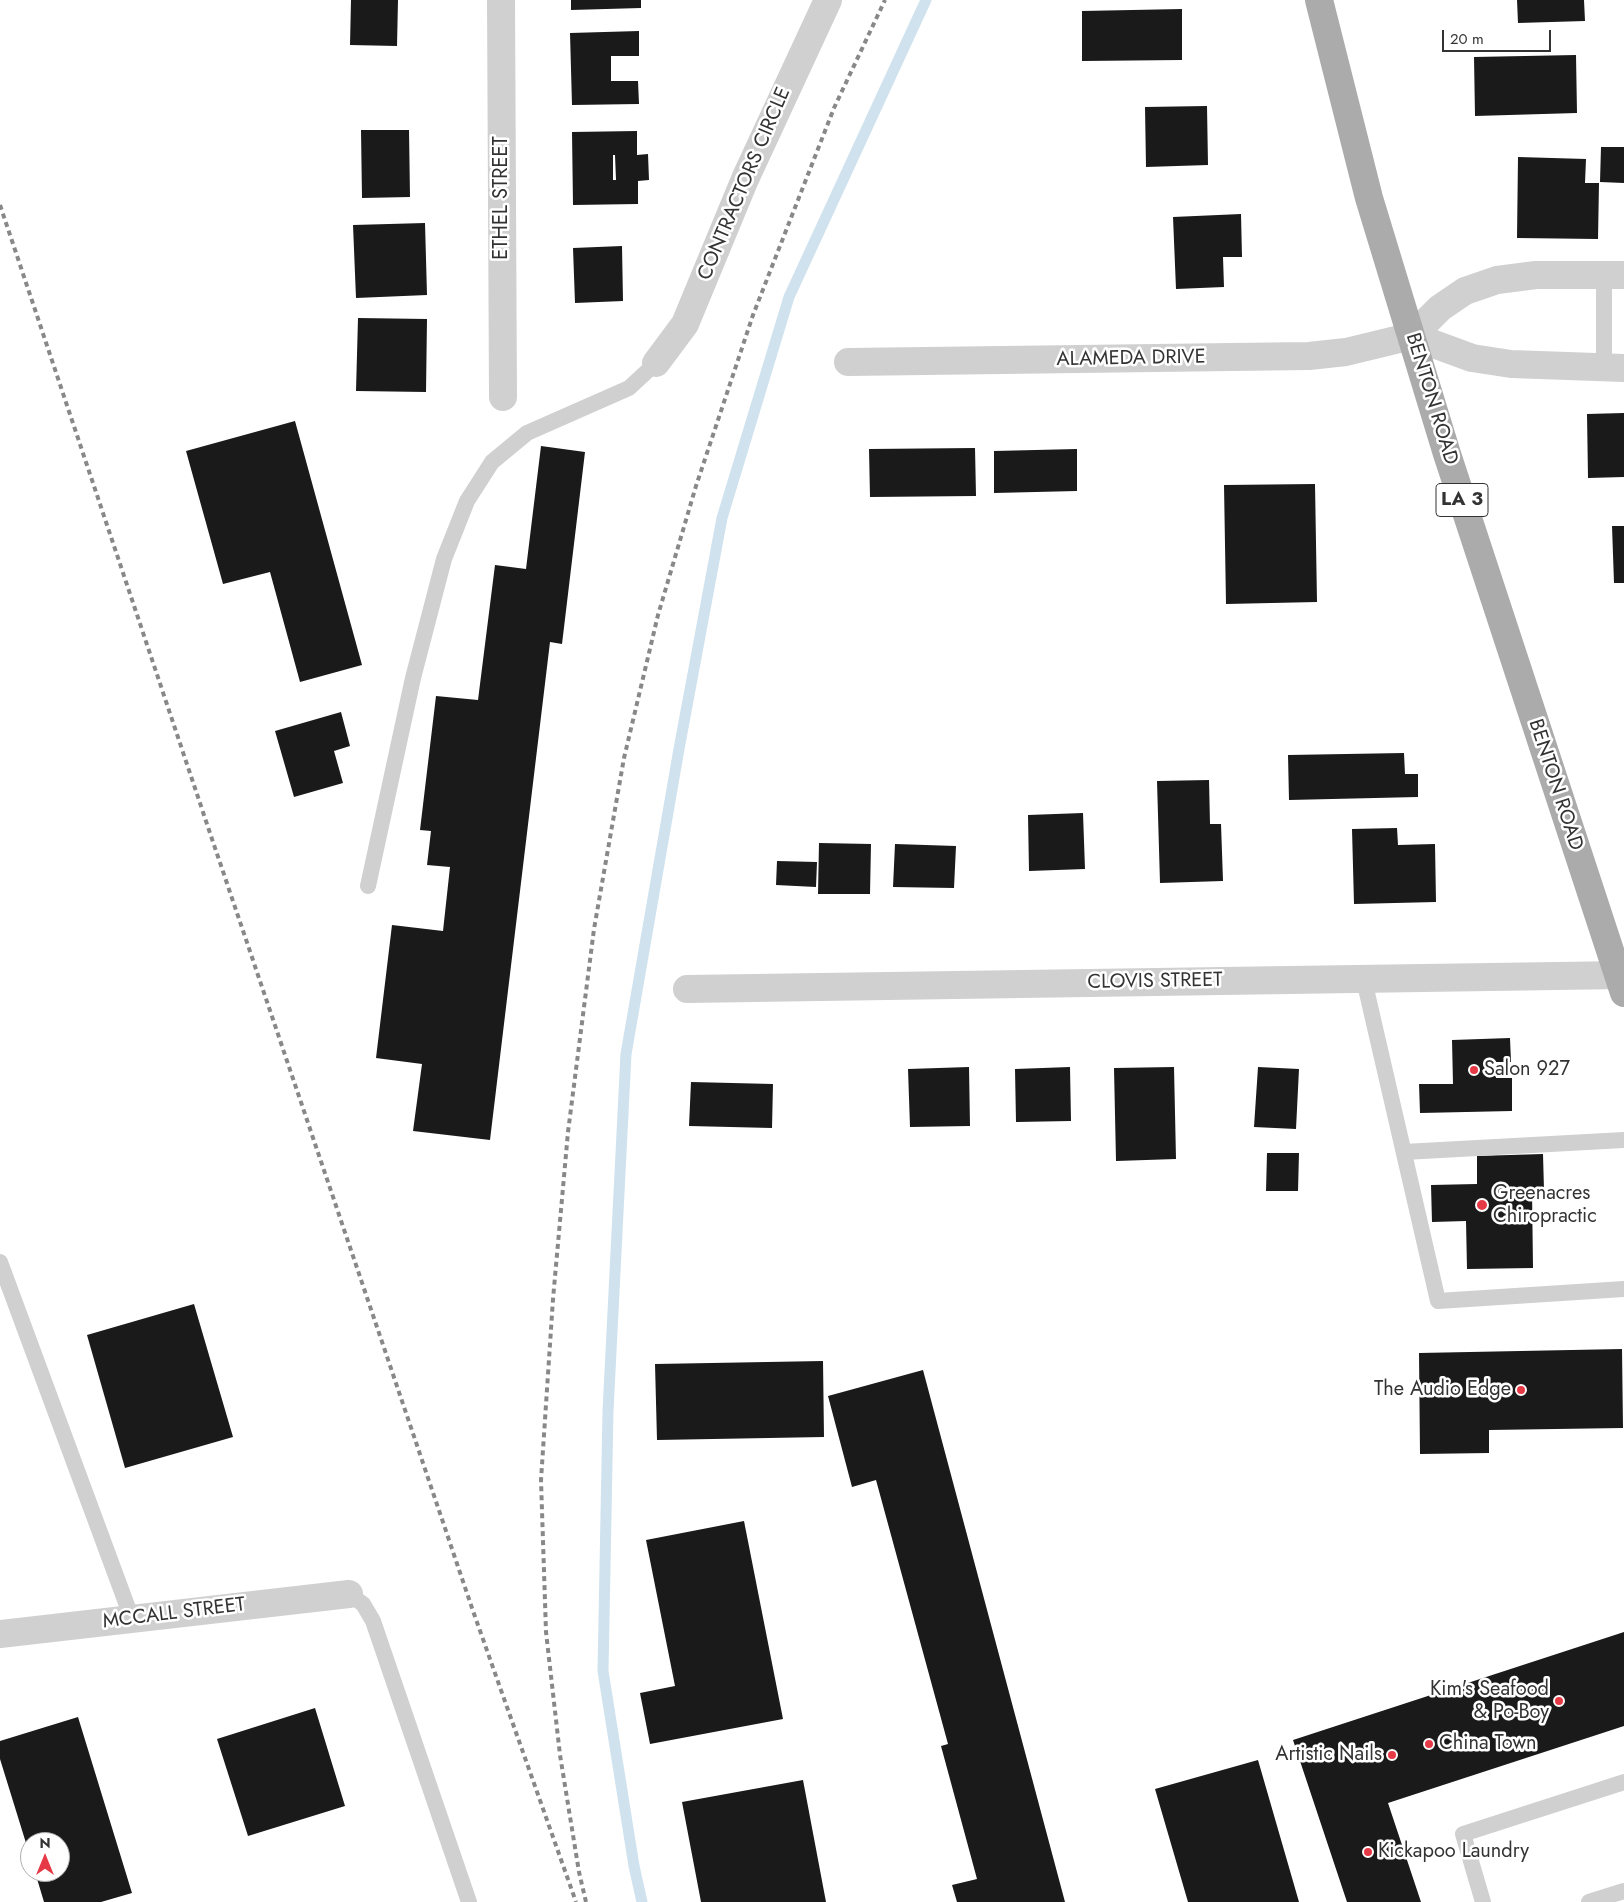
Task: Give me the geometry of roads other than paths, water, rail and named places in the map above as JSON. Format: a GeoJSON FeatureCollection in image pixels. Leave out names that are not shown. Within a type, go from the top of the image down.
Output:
{"type":"FeatureCollection","features":[{"type":"Feature","properties":{"kind":"main road","name":"BENTON ROAD"},"geometry":{"type":"LineString","coordinates":[[1320,0],[1369,198],[1446,454],[1622,981]]}},
{"type":"Feature","properties":{"kind":"street","name":"ETHEL STREET"},"geometry":{"type":"LineString","coordinates":[[500,0],[502,397]]}},
{"type":"Feature","properties":{"kind":"street","name":"CONTRACTORS CIRCLE"},"geometry":{"type":"LineString","coordinates":[[656,363],[685,324],[745,179],[828,0]]}},
{"type":"Feature","properties":{"kind":"street"},"geometry":{"type":"LineString","coordinates":[[1614,275],[1536,275],[1497,280],[1459,295],[1440,308],[1412,336],[1482,360],[1511,364],[1614,367]]}},
{"type":"Feature","properties":{"kind":"street","name":"ALAMEDA DRIVE"},"geometry":{"type":"LineString","coordinates":[[848,362],[1309,356],[1346,352],[1412,336]]}},
{"type":"Feature","properties":{"kind":"street","name":"CLOVIS STREET"},"geometry":{"type":"LineString","coordinates":[[687,989],[1364,980],[1622,981]]}},
{"type":"Feature","properties":{"kind":"street","name":"MCCALL STREET"},"geometry":{"type":"LineString","coordinates":[[0,1634],[349,1594]]}},
{"type":"Feature","properties":{"kind":"lane"},"geometry":{"type":"LineString","coordinates":[[1614,275],[1614,367]]}},
{"type":"Feature","properties":{"kind":"lane"},"geometry":{"type":"LineString","coordinates":[[368,886],[413,678],[444,559],[467,502],[492,462],[527,432],[629,388],[656,363]]}},
{"type":"Feature","properties":{"kind":"lane"},"geometry":{"type":"LineString","coordinates":[[1364,980],[1438,1301],[1624,1288]]}},
{"type":"Feature","properties":{"kind":"lane"},"geometry":{"type":"LineString","coordinates":[[1404,1152],[1624,1140]]}},
{"type":"Feature","properties":{"kind":"lane"},"geometry":{"type":"LineString","coordinates":[[0,1262],[132,1619]]}},
{"type":"Feature","properties":{"kind":"lane"},"geometry":{"type":"LineString","coordinates":[[349,1594],[363,1604],[373,1621],[469,1902]]}},
{"type":"Feature","properties":{"kind":"lane"},"geometry":{"type":"LineString","coordinates":[[1483,1902],[1464,1834],[1624,1782]]}},
{"type":"Feature","properties":{"kind":"lane"},"geometry":{"type":"LineString","coordinates":[[1589,1902],[1624,1891]]}},
{"type":"Feature","properties":{"kind":"waterway"},"geometry":{"type":"LineString","coordinates":[[642,1902],[634,1866],[603,1671],[608,1411],[626,1054],[679,749],[722,518],[789,297],[926,0]]}},
{"type":"Feature","properties":{"kind":"railway"},"geometry":{"type":"LineString","coordinates":[[586,1902],[579,1872],[560,1755],[546,1632],[541,1480],[553,1299],[568,1132],[594,929],[624,758],[658,615],[696,486],[753,315],[834,108],[885,0]]}},
{"type":"Feature","properties":{"kind":"railway"},"geometry":{"type":"LineString","coordinates":[[0,205],[473,1611],[576,1902]]}},
{"type":"Feature","properties":{"kind":"place","name":"Salon 927"},"geometry":{"type":"Point","coordinates":[1474,1070]}},
{"type":"Feature","properties":{"kind":"place","name":"Greenacres Chiropractic"},"geometry":{"type":"Point","coordinates":[1482,1205]}},
{"type":"Feature","properties":{"kind":"place","name":"The Audio Edge"},"geometry":{"type":"Point","coordinates":[1521,1390]}},
{"type":"Feature","properties":{"kind":"place","name":"Kim's Seafood & Po-Boy"},"geometry":{"type":"Point","coordinates":[1559,1701]}},
{"type":"Feature","properties":{"kind":"place","name":"China Town"},"geometry":{"type":"Point","coordinates":[1429,1744]}},
{"type":"Feature","properties":{"kind":"place","name":"Artistic Nails"},"geometry":{"type":"Point","coordinates":[1392,1755]}},
{"type":"Feature","properties":{"kind":"place","name":"Kickapoo Laundry"},"geometry":{"type":"Point","coordinates":[1368,1852]}}]}
